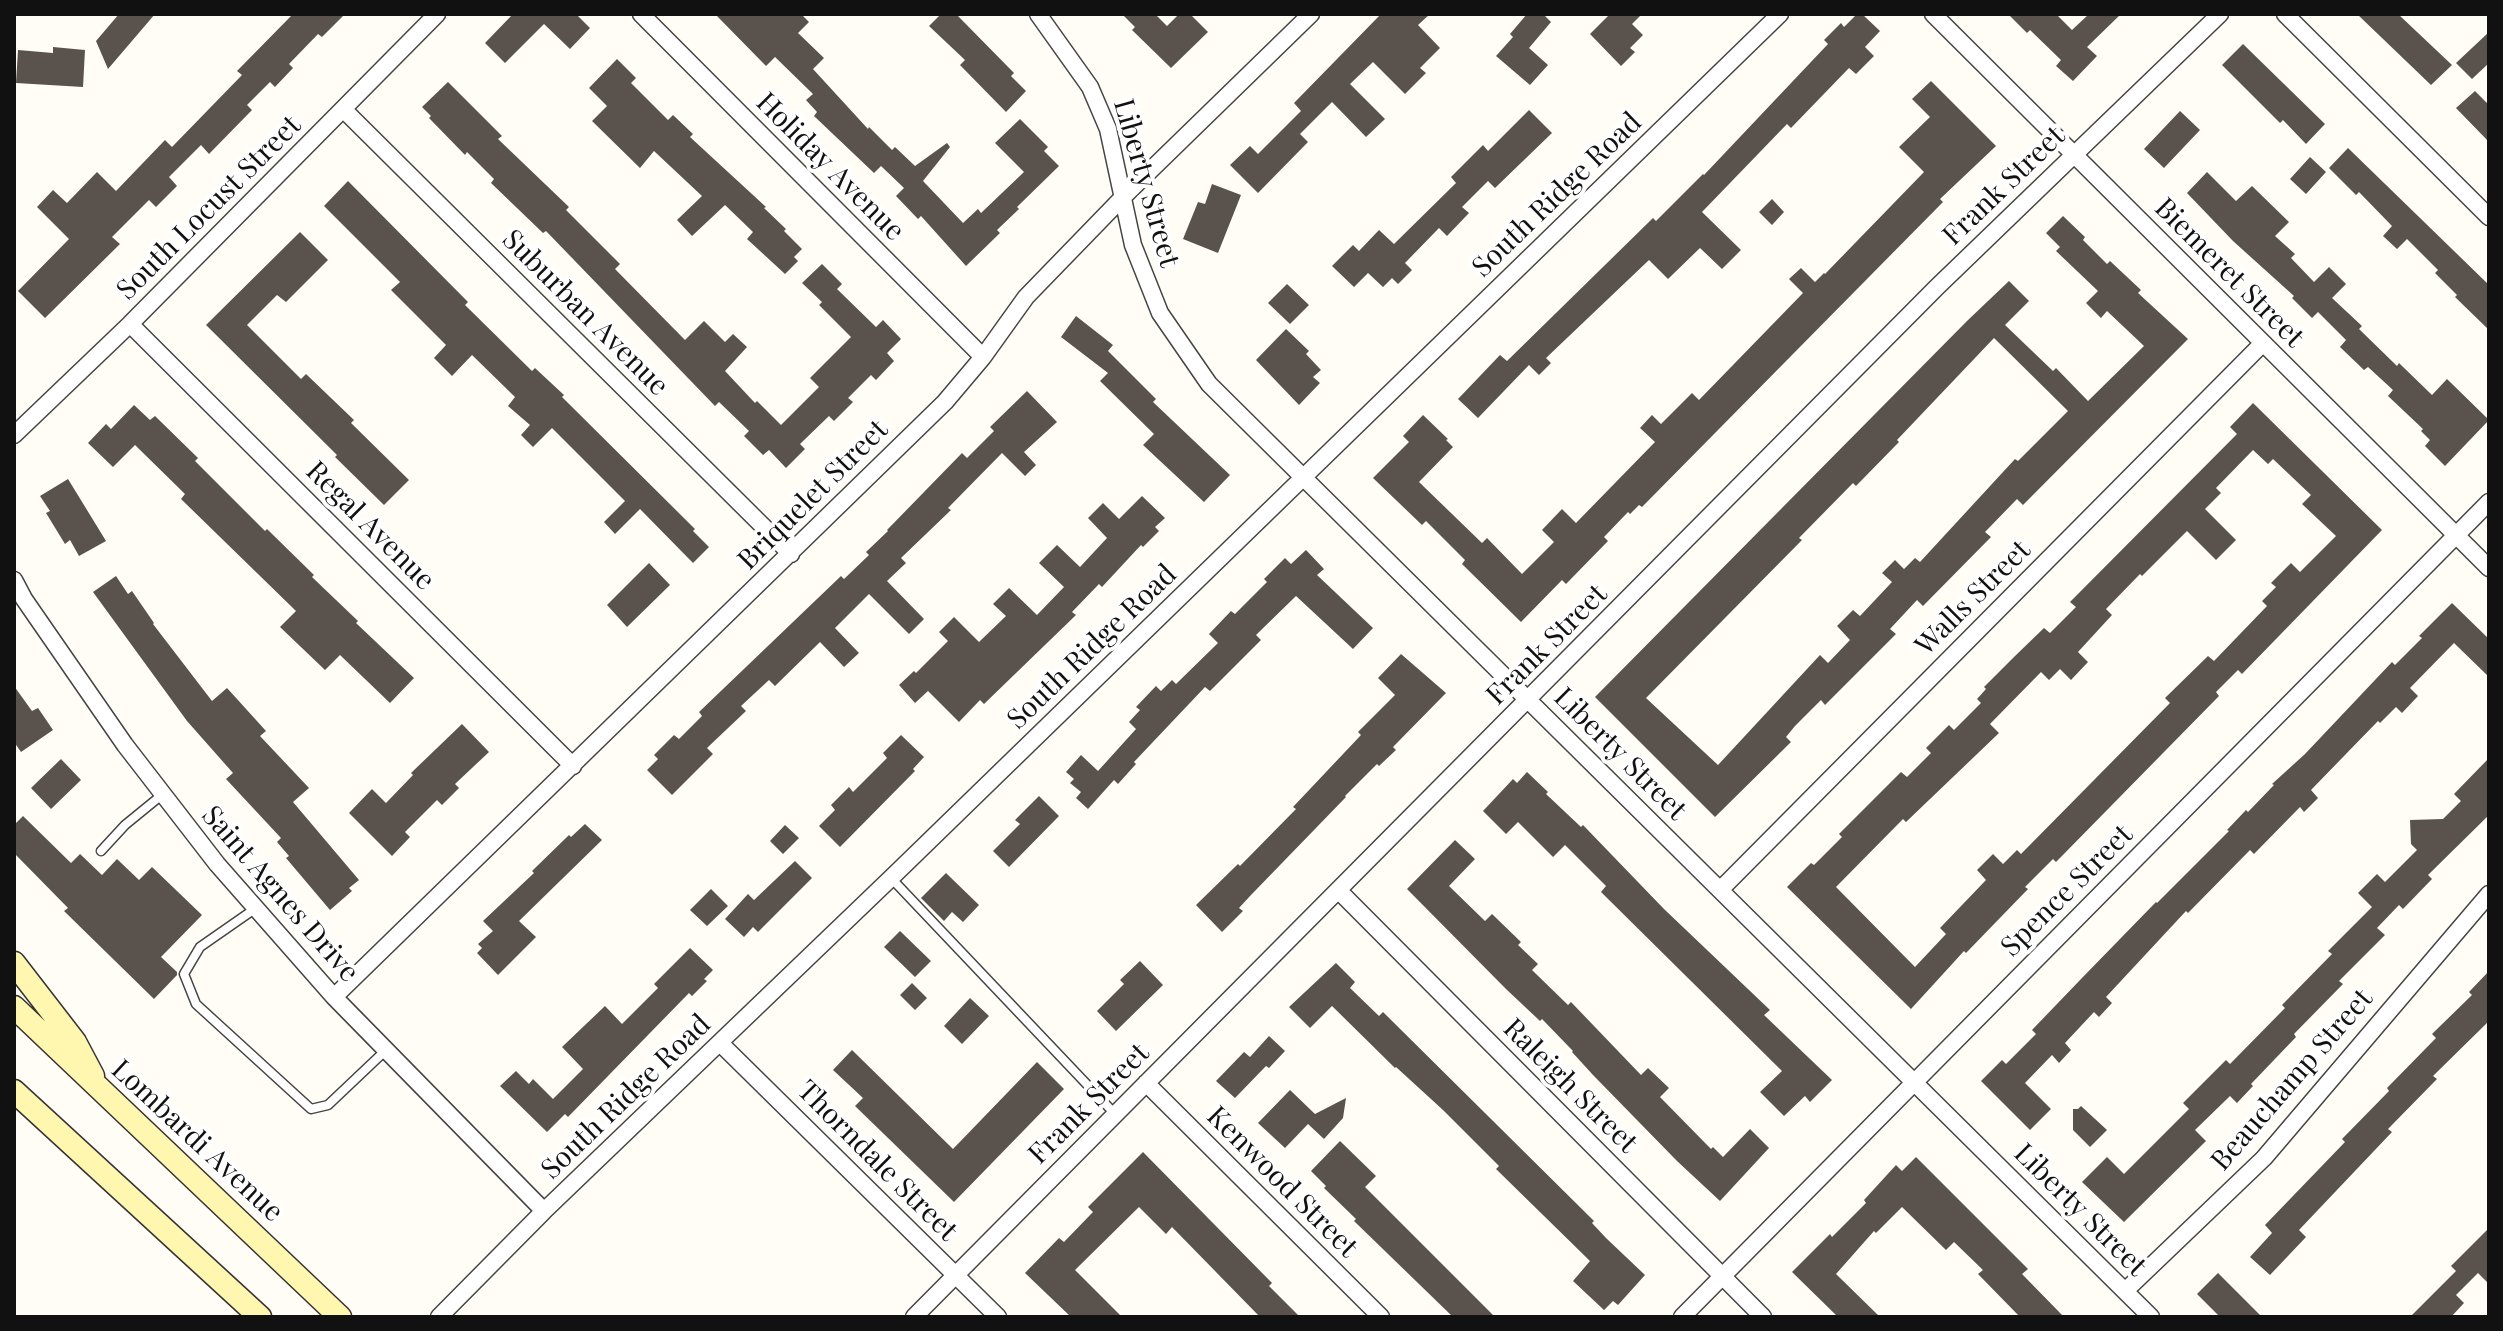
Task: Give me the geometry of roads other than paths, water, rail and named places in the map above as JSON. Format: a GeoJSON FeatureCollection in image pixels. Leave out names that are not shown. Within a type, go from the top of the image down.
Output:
{"type":"FeatureCollection","features":[{"type":"Feature","properties":{"kind":"main road"},"geometry":{"type":"LineString","coordinates":[[14,963],[75,1042],[98,1089]]}},
{"type":"Feature","properties":{"kind":"main road","name":"Lombardi Avenue"},"geometry":{"type":"LineString","coordinates":[[14,1007],[340,1317]]}},
{"type":"Feature","properties":{"kind":"main road"},"geometry":{"type":"LineString","coordinates":[[14,1091],[260,1317]]}},
{"type":"Feature","properties":{"kind":"street","name":"South Locust Street"},"geometry":{"type":"LineString","coordinates":[[14,435],[130,324],[437,14]]}},
{"type":"Feature","properties":{"kind":"street","name":"Holiday Avenue"},"geometry":{"type":"LineString","coordinates":[[641,14],[983,357]]}},
{"type":"Feature","properties":{"kind":"street","name":"Liberty Street"},"geometry":{"type":"LineString","coordinates":[[1038,14],[1090,87],[1108,129],[1133,245],[1160,313],[1209,384],[2151,1317]]}},
{"type":"Feature","properties":{"kind":"street","name":"Briquelet Street"},"geometry":{"type":"LineString","coordinates":[[334,997],[945,402],[983,357],[1026,297],[1123,197],[1311,14]]}},
{"type":"Feature","properties":{"kind":"street","name":"South Ridge Road"},"geometry":{"type":"LineString","coordinates":[[439,1317],[544,1211],[1780,14]]}},
{"type":"Feature","properties":{"kind":"street","name":"Biemeret Street"},"geometry":{"type":"LineString","coordinates":[[1933,14],[2489,568]]}},
{"type":"Feature","properties":{"kind":"street","name":"Frank Street"},"geometry":{"type":"LineString","coordinates":[[914,1317],[1926,298],[2220,14]]}},
{"type":"Feature","properties":{"kind":"street"},"geometry":{"type":"LineString","coordinates":[[2285,14],[2489,217]]}},
{"type":"Feature","properties":{"kind":"street","name":"Suburban Avenue"},"geometry":{"type":"LineString","coordinates":[[343,109],[791,554]]}},
{"type":"Feature","properties":{"kind":"street","name":"Regal Avenue"},"geometry":{"type":"LineString","coordinates":[[130,324],[573,766]]}},
{"type":"Feature","properties":{"kind":"street","name":"Walls Street"},"geometry":{"type":"LineString","coordinates":[[1720,890],[2263,343]]}},
{"type":"Feature","properties":{"kind":"street","name":"Spence Street"},"geometry":{"type":"LineString","coordinates":[[1682,1317],[2489,502]]}},
{"type":"Feature","properties":{"kind":"street","name":"Saint Agnes Drive"},"geometry":{"type":"LineString","coordinates":[[14,580],[108,721],[217,864],[334,997],[544,1211]]}},
{"type":"Feature","properties":{"kind":"street","name":"Raleigh Street"},"geometry":{"type":"LineString","coordinates":[[1339,891],[1763,1317]]}},
{"type":"Feature","properties":{"kind":"street","name":"Beauchamp Street"},"geometry":{"type":"LineString","coordinates":[[2125,1291],[2264,1158],[2489,894]]}},
{"type":"Feature","properties":{"kind":"street","name":"Thorndale Street"},"geometry":{"type":"LineString","coordinates":[[720,1043],[998,1317]]}},
{"type":"Feature","properties":{"kind":"street","name":"Kenwood Street"},"geometry":{"type":"LineString","coordinates":[[1146,1083],[1381,1317]]}},
{"type":"Feature","properties":{"kind":"lane"},"geometry":{"type":"LineString","coordinates":[[101,851],[125,825],[163,794]]}},
{"type":"Feature","properties":{"kind":"lane"},"geometry":{"type":"LineString","coordinates":[[891,878],[1115,1114]]}},
{"type":"Feature","properties":{"kind":"lane"},"geometry":{"type":"LineString","coordinates":[[256,908],[200,947],[184,974],[196,1004],[311,1109],[328,1105],[385,1051]]}}]}
